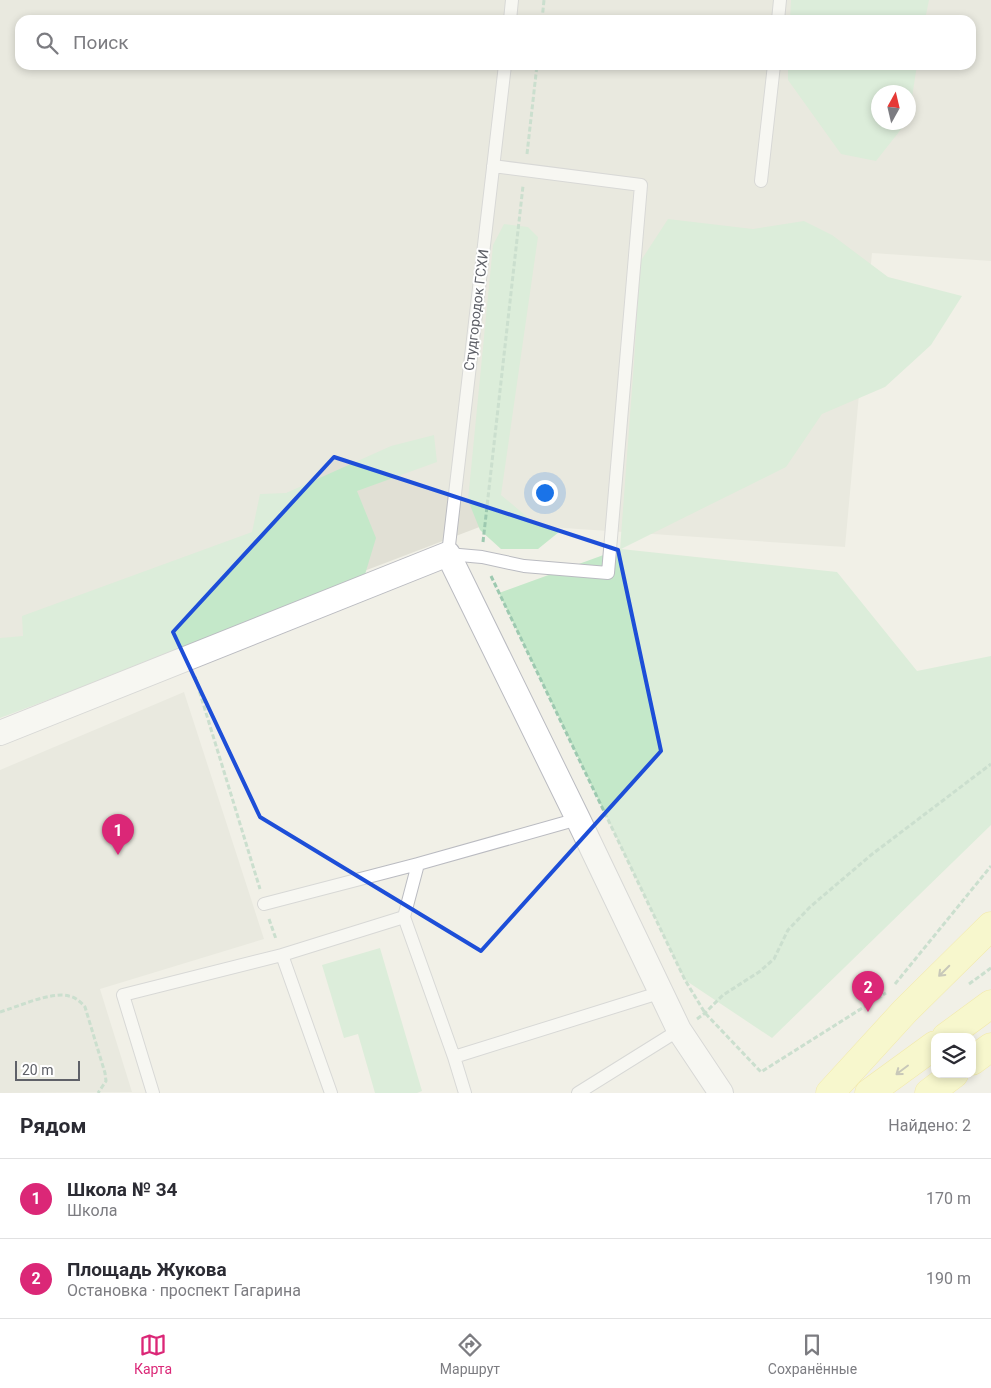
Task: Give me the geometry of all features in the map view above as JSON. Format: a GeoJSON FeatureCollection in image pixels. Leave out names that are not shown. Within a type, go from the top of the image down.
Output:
{"type":"FeatureCollection","features":[{"type":"Feature","properties":{"kind":"main road"},"geometry":{"type":"LineString","coordinates":[[830,1093],[897,1001],[991,926]]}},
{"type":"Feature","properties":{"kind":"main road"},"geometry":{"type":"LineString","coordinates":[[951,1033],[991,1004]]}},
{"type":"Feature","properties":{"kind":"main road"},"geometry":{"type":"LineString","coordinates":[[976,1058],[991,1047]]}},
{"type":"Feature","properties":{"kind":"main road"},"geometry":{"type":"LineString","coordinates":[[868,1093],[931,1048]]}},
{"type":"Feature","properties":{"kind":"main road"},"geometry":{"type":"LineString","coordinates":[[929,1093],[949,1078]]}},
{"type":"Feature","properties":{"kind":"street"},"geometry":{"type":"LineString","coordinates":[[0,733],[448,554],[679,1030],[721,1093]]}},
{"type":"Feature","properties":{"kind":"lane"},"geometry":{"type":"LineString","coordinates":[[510,15],[512,0]]}},
{"type":"Feature","properties":{"kind":"lane"},"geometry":{"type":"LineString","coordinates":[[778,15],[780,0]]}},
{"type":"Feature","properties":{"kind":"lane","name":"Студгородок ГСХИ"},"geometry":{"type":"LineString","coordinates":[[448,554],[503,70]]}},
{"type":"Feature","properties":{"kind":"lane"},"geometry":{"type":"LineString","coordinates":[[762,181],[773,70]]}},
{"type":"Feature","properties":{"kind":"lane"},"geometry":{"type":"LineString","coordinates":[[448,554],[524,566],[608,573],[641,185],[493,166]]}},
{"type":"Feature","properties":{"kind":"lane"},"geometry":{"type":"LineString","coordinates":[[264,904],[418,864],[578,819]]}},
{"type":"Feature","properties":{"kind":"lane"},"geometry":{"type":"LineString","coordinates":[[418,864],[404,917],[465,1093]]}},
{"type":"Feature","properties":{"kind":"lane"},"geometry":{"type":"LineString","coordinates":[[153,1093],[122,995],[282,955],[404,917]]}},
{"type":"Feature","properties":{"kind":"lane"},"geometry":{"type":"LineString","coordinates":[[282,955],[331,1093]]}},
{"type":"Feature","properties":{"kind":"lane"},"geometry":{"type":"LineString","coordinates":[[454,1057],[662,992]]}},
{"type":"Feature","properties":{"kind":"lane"},"geometry":{"type":"LineString","coordinates":[[578,1093],[679,1030]]}},
{"type":"Feature","properties":{"kind":"path"},"geometry":{"type":"LineString","coordinates":[[542,15],[544,0]]}},
{"type":"Feature","properties":{"kind":"path"},"geometry":{"type":"LineString","coordinates":[[536,70],[482,558],[689,988],[705,1013],[761,1072],[897,1001],[991,866]]}},
{"type":"Feature","properties":{"kind":"path"},"geometry":{"type":"LineString","coordinates":[[194,674],[264,904],[282,955]]}},
{"type":"Feature","properties":{"kind":"path"},"geometry":{"type":"LineString","coordinates":[[679,1030],[705,1013],[723,995],[759,972],[774,959],[788,930],[810,907],[871,855],[991,764]]}},
{"type":"Feature","properties":{"kind":"path"},"geometry":{"type":"LineString","coordinates":[[962,990],[991,968]]}},
{"type":"Feature","properties":{"kind":"path"},"geometry":{"type":"LineString","coordinates":[[0,1012],[56,995],[69,996],[79,1001],[85,1007],[105,1073],[106,1080],[98,1093]]}},
{"type":"Feature","properties":{"kind":"highlighted area"},"geometry":{"type":"Polygon","coordinates":[[[334,457],[618,550],[661,751],[481,951],[260,817],[173,632],[334,457]]]}},
{"type":"Feature","properties":{"kind":"shaded area"},"geometry":{"type":"Polygon","coordinates":[[[0,0],[991,0],[991,261],[872,253],[845,547],[490,523],[0,710],[0,0]]]}},
{"type":"Feature","properties":{"kind":"shaded area"},"geometry":{"type":"Polygon","coordinates":[[[184,692],[264,939],[100,989],[132,1092],[0,1093],[0,770],[184,692]]]}},
{"type":"Feature","properties":{"kind":"green space"},"geometry":{"type":"Polygon","coordinates":[[[791,0],[929,0],[926,15],[790,15],[791,0]]]}},
{"type":"Feature","properties":{"kind":"green space"},"geometry":{"type":"Polygon","coordinates":[[[788,70],[916,70],[914,85],[871,85],[871,130],[900,130],[876,161],[841,154],[788,80],[788,70]]]}},
{"type":"Feature","properties":{"kind":"green space"},"geometry":{"type":"Polygon","coordinates":[[[668,219],[753,229],[804,221],[832,235],[888,277],[962,296],[931,345],[885,387],[822,414],[786,467],[621,549],[837,572],[917,671],[991,656],[991,825],[772,1038],[685,980],[499,593],[620,549],[640,262],[668,219]]]}},
{"type":"Feature","properties":{"kind":"green space"},"geometry":{"type":"Polygon","coordinates":[[[504,224],[528,227],[538,237],[501,495],[531,520],[559,532],[538,549],[501,549],[480,530],[468,500],[493,245],[504,224]]]}},
{"type":"Feature","properties":{"kind":"green space"},"geometry":{"type":"Polygon","coordinates":[[[434,435],[437,462],[357,491],[376,538],[363,581],[0,718],[0,638],[23,636],[22,616],[252,532],[260,494],[286,493],[391,446],[434,435]]]}},
{"type":"Feature","properties":{"kind":"green space"},"geometry":{"type":"Polygon","coordinates":[[[380,948],[422,1091],[417,1093],[375,1093],[358,1034],[344,1038],[322,965],[380,948]]]}},
{"type":"Feature","properties":{"kind":"place","name":"Школа № 34"},"geometry":{"type":"Point","coordinates":[118,855]}},
{"type":"Feature","properties":{"kind":"place","name":"Площадь Жукова"},"geometry":{"type":"Point","coordinates":[868,1012]}}]}
